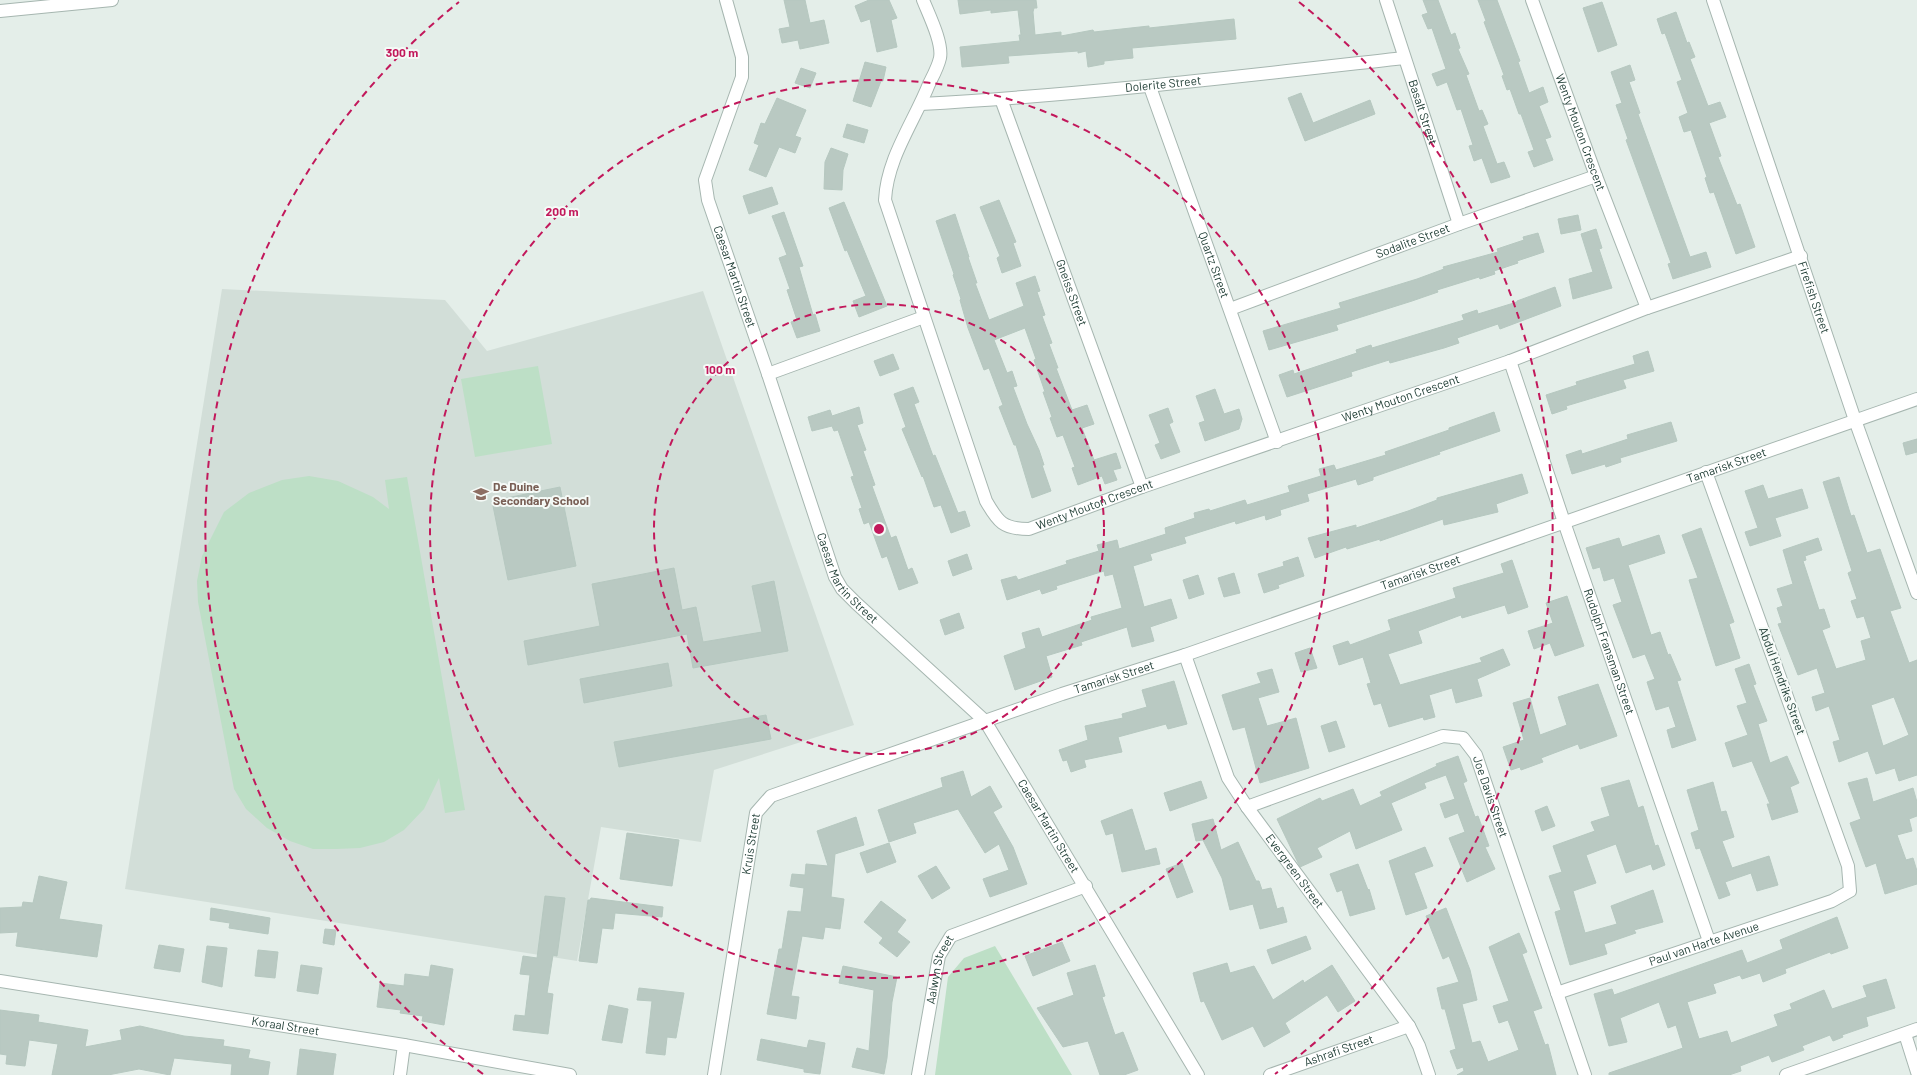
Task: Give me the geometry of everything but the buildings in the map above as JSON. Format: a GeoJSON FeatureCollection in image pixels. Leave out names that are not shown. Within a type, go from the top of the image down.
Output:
{"type":"FeatureCollection","features":[{"type":"Feature","properties":{"kind":"street"},"geometry":{"type":"LineString","coordinates":[[0,11],[112,0]]}},
{"type":"Feature","properties":{"kind":"street","name":"Caesar Martin Street"},"geometry":{"type":"LineString","coordinates":[[726,0],[742,57],[742,77],[705,180],[708,200],[768,374],[835,577],[842,589],[856,603],[985,720],[1086,886],[1198,1075]]}},
{"type":"Feature","properties":{"kind":"street","name":"Wenty Mouton Crescent"},"geometry":{"type":"LineString","coordinates":[[923,0],[937,36],[940,58],[921,104],[895,154],[886,182],[885,200],[986,501],[998,521],[1015,529],[1029,530],[1142,487],[1510,361],[1647,308],[1801,256]]}},
{"type":"Feature","properties":{"kind":"street","name":"Basalt Street"},"geometry":{"type":"LineString","coordinates":[[1386,0],[1459,224]]}},
{"type":"Feature","properties":{"kind":"street","name":"Wenty Mouton Crescent"},"geometry":{"type":"LineString","coordinates":[[1532,0],[1596,176],[1647,308]]}},
{"type":"Feature","properties":{"kind":"street","name":"Firefish Street"},"geometry":{"type":"LineString","coordinates":[[1714,0],[1855,420],[1917,593]]}},
{"type":"Feature","properties":{"kind":"street","name":"Dolerite Street"},"geometry":{"type":"LineString","coordinates":[[921,104],[1150,87],[1404,58]]}},
{"type":"Feature","properties":{"kind":"street","name":"Quartz Street"},"geometry":{"type":"LineString","coordinates":[[1150,87],[1277,442]]}},
{"type":"Feature","properties":{"kind":"street","name":"Gneiss Street"},"geometry":{"type":"LineString","coordinates":[[1001,99],[1142,487]]}},
{"type":"Feature","properties":{"kind":"street","name":"Sodalite Street"},"geometry":{"type":"LineString","coordinates":[[1230,309],[1459,224],[1596,176]]}},
{"type":"Feature","properties":{"kind":"street"},"geometry":{"type":"LineString","coordinates":[[768,374],[924,317]]}},
{"type":"Feature","properties":{"kind":"street","name":"Rudolph Fransman Street"},"geometry":{"type":"LineString","coordinates":[[1510,361],[1564,522],[1710,941]]}},
{"type":"Feature","properties":{"kind":"street","name":"Tamarisk Street"},"geometry":{"type":"LineString","coordinates":[[985,720],[1185,655],[1855,420],[1917,400]]}},
{"type":"Feature","properties":{"kind":"street","name":"Abdul Hendriks Street"},"geometry":{"type":"LineString","coordinates":[[1706,472],[1848,866],[1850,891]]}},
{"type":"Feature","properties":{"kind":"street","name":"Evergreen Street"},"geometry":{"type":"LineString","coordinates":[[1185,655],[1228,778],[1247,807],[1409,1026],[1419,1046],[1429,1075]]}},
{"type":"Feature","properties":{"kind":"street","name":"Kruis Street"},"geometry":{"type":"LineString","coordinates":[[714,1075],[756,813],[771,796],[985,720]]}},
{"type":"Feature","properties":{"kind":"street","name":"Joe Davis Street"},"geometry":{"type":"LineString","coordinates":[[1247,807],[1443,736],[1463,738],[1476,755],[1585,1075]]}},
{"type":"Feature","properties":{"kind":"street","name":"Aalwyn Street"},"geometry":{"type":"LineString","coordinates":[[918,1075],[939,956],[951,936],[1086,886]]}},
{"type":"Feature","properties":{"kind":"street","name":"Paul van Harte Avenue"},"geometry":{"type":"LineString","coordinates":[[1557,993],[1832,901],[1850,891]]}},
{"type":"Feature","properties":{"kind":"street","name":"Koraal Street"},"geometry":{"type":"LineString","coordinates":[[0,981],[404,1045],[570,1075]]}},
{"type":"Feature","properties":{"kind":"street","name":"Ashrafi Street"},"geometry":{"type":"LineString","coordinates":[[1270,1075],[1409,1026]]}},
{"type":"Feature","properties":{"kind":"street"},"geometry":{"type":"LineString","coordinates":[[1786,1075],[1917,1030]]}},
{"type":"Feature","properties":{"kind":"street"},"geometry":{"type":"LineString","coordinates":[[1905,1034],[1917,1072]]}},
{"type":"Feature","properties":{"kind":"street"},"geometry":{"type":"LineString","coordinates":[[400,1075],[404,1045]]}},
{"type":"Feature","properties":{"kind":"shaded area","name":"De Duine Secondary School"},"geometry":{"type":"Polygon","coordinates":[[[222,289],[445,300],[487,351],[703,291],[854,725],[714,770],[701,842],[601,827],[577,961],[125,889],[222,289]]]}},
{"type":"Feature","properties":{"kind":"green space"},"geometry":{"type":"Polygon","coordinates":[[[538,366],[552,444],[475,457],[461,379],[538,366]]]}},
{"type":"Feature","properties":{"kind":"green space"},"geometry":{"type":"Polygon","coordinates":[[[309,476],[338,481],[373,497],[389,509],[385,480],[407,477],[465,810],[445,813],[439,778],[424,809],[404,830],[384,842],[360,848],[313,849],[290,841],[267,828],[246,809],[234,789],[198,602],[197,581],[202,556],[224,512],[249,493],[282,480],[309,476]]]}},
{"type":"Feature","properties":{"kind":"green space"},"geometry":{"type":"Polygon","coordinates":[[[995,946],[1072,1075],[935,1075],[948,977],[964,958],[995,946]]]}},
{"type":"Feature","properties":{"kind":"place","name":"De Duine Secondary School"},"geometry":{"type":"Point","coordinates":[481,494]}}]}
